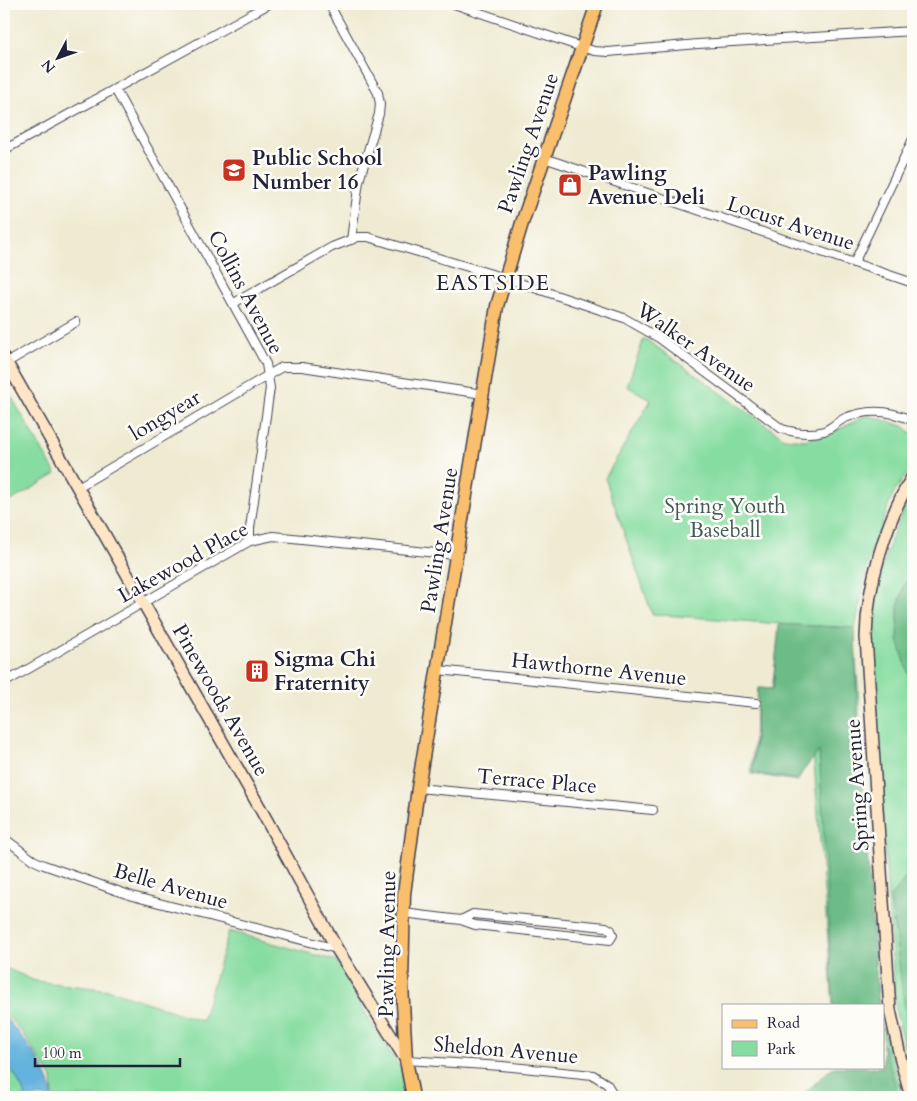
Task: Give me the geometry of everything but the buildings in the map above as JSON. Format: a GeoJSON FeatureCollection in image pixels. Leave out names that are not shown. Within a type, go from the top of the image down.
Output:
{"type":"FeatureCollection","features":[{"type":"Feature","properties":{"kind":"main road","name":"Pawling Avenue"},"geometry":{"type":"LineString","coordinates":[[413,1097],[406,1060],[402,984],[403,913],[418,788],[497,306],[504,278],[597,4]]}},
{"type":"Feature","properties":{"kind":"street"},"geometry":{"type":"LineString","coordinates":[[4,150],[269,4]]}},
{"type":"Feature","properties":{"kind":"street"},"geometry":{"type":"LineString","coordinates":[[329,4],[378,94],[380,104],[379,114],[359,180],[351,240]]}},
{"type":"Feature","properties":{"kind":"street"},"geometry":{"type":"LineString","coordinates":[[454,4],[581,47],[594,51],[608,52],[698,44],[913,31]]}},
{"type":"Feature","properties":{"kind":"street","name":"Collins Avenue"},"geometry":{"type":"LineString","coordinates":[[115,89],[234,303],[266,364],[269,374],[282,368],[302,367],[483,394]]}},
{"type":"Feature","properties":{"kind":"street"},"geometry":{"type":"LineString","coordinates":[[854,263],[913,139]]}},
{"type":"Feature","properties":{"kind":"street","name":"Locust Avenue"},"geometry":{"type":"LineString","coordinates":[[544,158],[913,284]]}},
{"type":"Feature","properties":{"kind":"street","name":"Walker Avenue"},"geometry":{"type":"LineString","coordinates":[[234,303],[332,247],[358,237],[368,237],[504,278],[624,318],[659,338],[782,429],[799,434],[825,430],[844,419],[866,412],[881,411],[913,421]]}},
{"type":"Feature","properties":{"kind":"street"},"geometry":{"type":"LineString","coordinates":[[5,360],[76,322]]}},
{"type":"Feature","properties":{"kind":"street","name":"Pinewoods Avenue"},"geometry":{"type":"LineString","coordinates":[[5,360],[260,808],[337,949],[406,1060]]}},
{"type":"Feature","properties":{"kind":"street"},"geometry":{"type":"LineString","coordinates":[[250,541],[250,528],[270,388],[269,374]]}},
{"type":"Feature","properties":{"kind":"street","name":"longyear"},"geometry":{"type":"LineString","coordinates":[[78,486],[269,374]]}},
{"type":"Feature","properties":{"kind":"street","name":"Spring Avenue"},"geometry":{"type":"LineString","coordinates":[[911,1097],[890,1010],[866,614],[870,592],[890,523],[913,476]]}},
{"type":"Feature","properties":{"kind":"street","name":"Lakewood Place"},"geometry":{"type":"LineString","coordinates":[[4,683],[250,541],[273,536],[456,555]]}},
{"type":"Feature","properties":{"kind":"street","name":"Hawthorne Avenue"},"geometry":{"type":"LineString","coordinates":[[438,670],[756,703]]}},
{"type":"Feature","properties":{"kind":"street","name":"Terrace Place"},"geometry":{"type":"LineString","coordinates":[[418,788],[653,810]]}},
{"type":"Feature","properties":{"kind":"street","name":"Belle Avenue"},"geometry":{"type":"LineString","coordinates":[[4,838],[33,860],[44,865],[132,896],[337,949]]}},
{"type":"Feature","properties":{"kind":"street"},"geometry":{"type":"LineString","coordinates":[[403,913],[461,920],[475,926],[610,940],[613,935],[611,930],[606,927],[578,924],[474,914],[461,920]]}},
{"type":"Feature","properties":{"kind":"street","name":"Sheldon Avenue"},"geometry":{"type":"LineString","coordinates":[[406,1060],[511,1066],[593,1075],[602,1079],[615,1097]]}},
{"type":"Feature","properties":{"kind":"green space","name":"Spring Youth Baseball"},"geometry":{"type":"Polygon","coordinates":[[[644,338],[784,438],[804,440],[832,433],[867,415],[903,426],[913,434],[913,465],[893,494],[869,559],[855,628],[817,626],[854,629],[859,703],[859,778],[879,1004],[833,1004],[813,750],[798,781],[751,774],[758,688],[772,689],[780,624],[652,614],[605,478],[651,400],[627,386],[644,338]]]}},
{"type":"Feature","properties":{"kind":"green space"},"geometry":{"type":"Polygon","coordinates":[[[4,384],[56,474],[4,505],[4,384]]]}},
{"type":"Feature","properties":{"kind":"green space"},"geometry":{"type":"Polygon","coordinates":[[[913,489],[913,1082],[896,1012],[875,712],[871,622],[877,583],[893,534],[913,489]]]}},
{"type":"Feature","properties":{"kind":"green space"},"geometry":{"type":"Polygon","coordinates":[[[913,576],[913,722],[910,679],[898,640],[898,607],[905,583],[913,576]]]}},
{"type":"Feature","properties":{"kind":"green space"},"geometry":{"type":"Polygon","coordinates":[[[779,624],[855,628],[857,711],[878,1004],[833,1004],[819,751],[796,780],[753,773],[758,688],[773,689],[779,624]]]}},
{"type":"Feature","properties":{"kind":"green space"},"geometry":{"type":"Polygon","coordinates":[[[913,869],[913,1051],[908,1032],[890,897],[913,869]]]}},
{"type":"Feature","properties":{"kind":"green space"},"geometry":{"type":"Polygon","coordinates":[[[229,931],[337,961],[371,1023],[402,1071],[405,1097],[53,1097],[52,1078],[21,1031],[4,1013],[4,967],[35,981],[110,990],[202,1021],[229,931]]]}},
{"type":"Feature","properties":{"kind":"green space"},"geometry":{"type":"Polygon","coordinates":[[[884,1030],[903,1097],[851,1097],[884,1068],[884,1030]]]}},
{"type":"Feature","properties":{"kind":"green space"},"geometry":{"type":"Polygon","coordinates":[[[884,1046],[899,1097],[800,1097],[832,1068],[884,1068],[884,1046]]]}},
{"type":"Feature","properties":{"kind":"green space"},"geometry":{"type":"Polygon","coordinates":[[[4,1054],[27,1097],[4,1097],[4,1054]]]}},
{"type":"Feature","properties":{"kind":"water"},"geometry":{"type":"Polygon","coordinates":[[[4,1016],[41,1065],[52,1097],[26,1097],[15,1075],[4,1060],[4,1016]]]}},
{"type":"Feature","properties":{"kind":"place","name":"Public School Number 16"},"geometry":{"type":"Point","coordinates":[234,170]}},
{"type":"Feature","properties":{"kind":"place","name":"Pawling Avenue Deli"},"geometry":{"type":"Point","coordinates":[570,185]}},
{"type":"Feature","properties":{"kind":"place","name":"Sigma Chi Fraternity"},"geometry":{"type":"Point","coordinates":[257,671]}},
{"type":"Feature","properties":{"kind":"district","name":"EASTSIDE"},"geometry":{"type":"Point","coordinates":[493,282]}}]}
